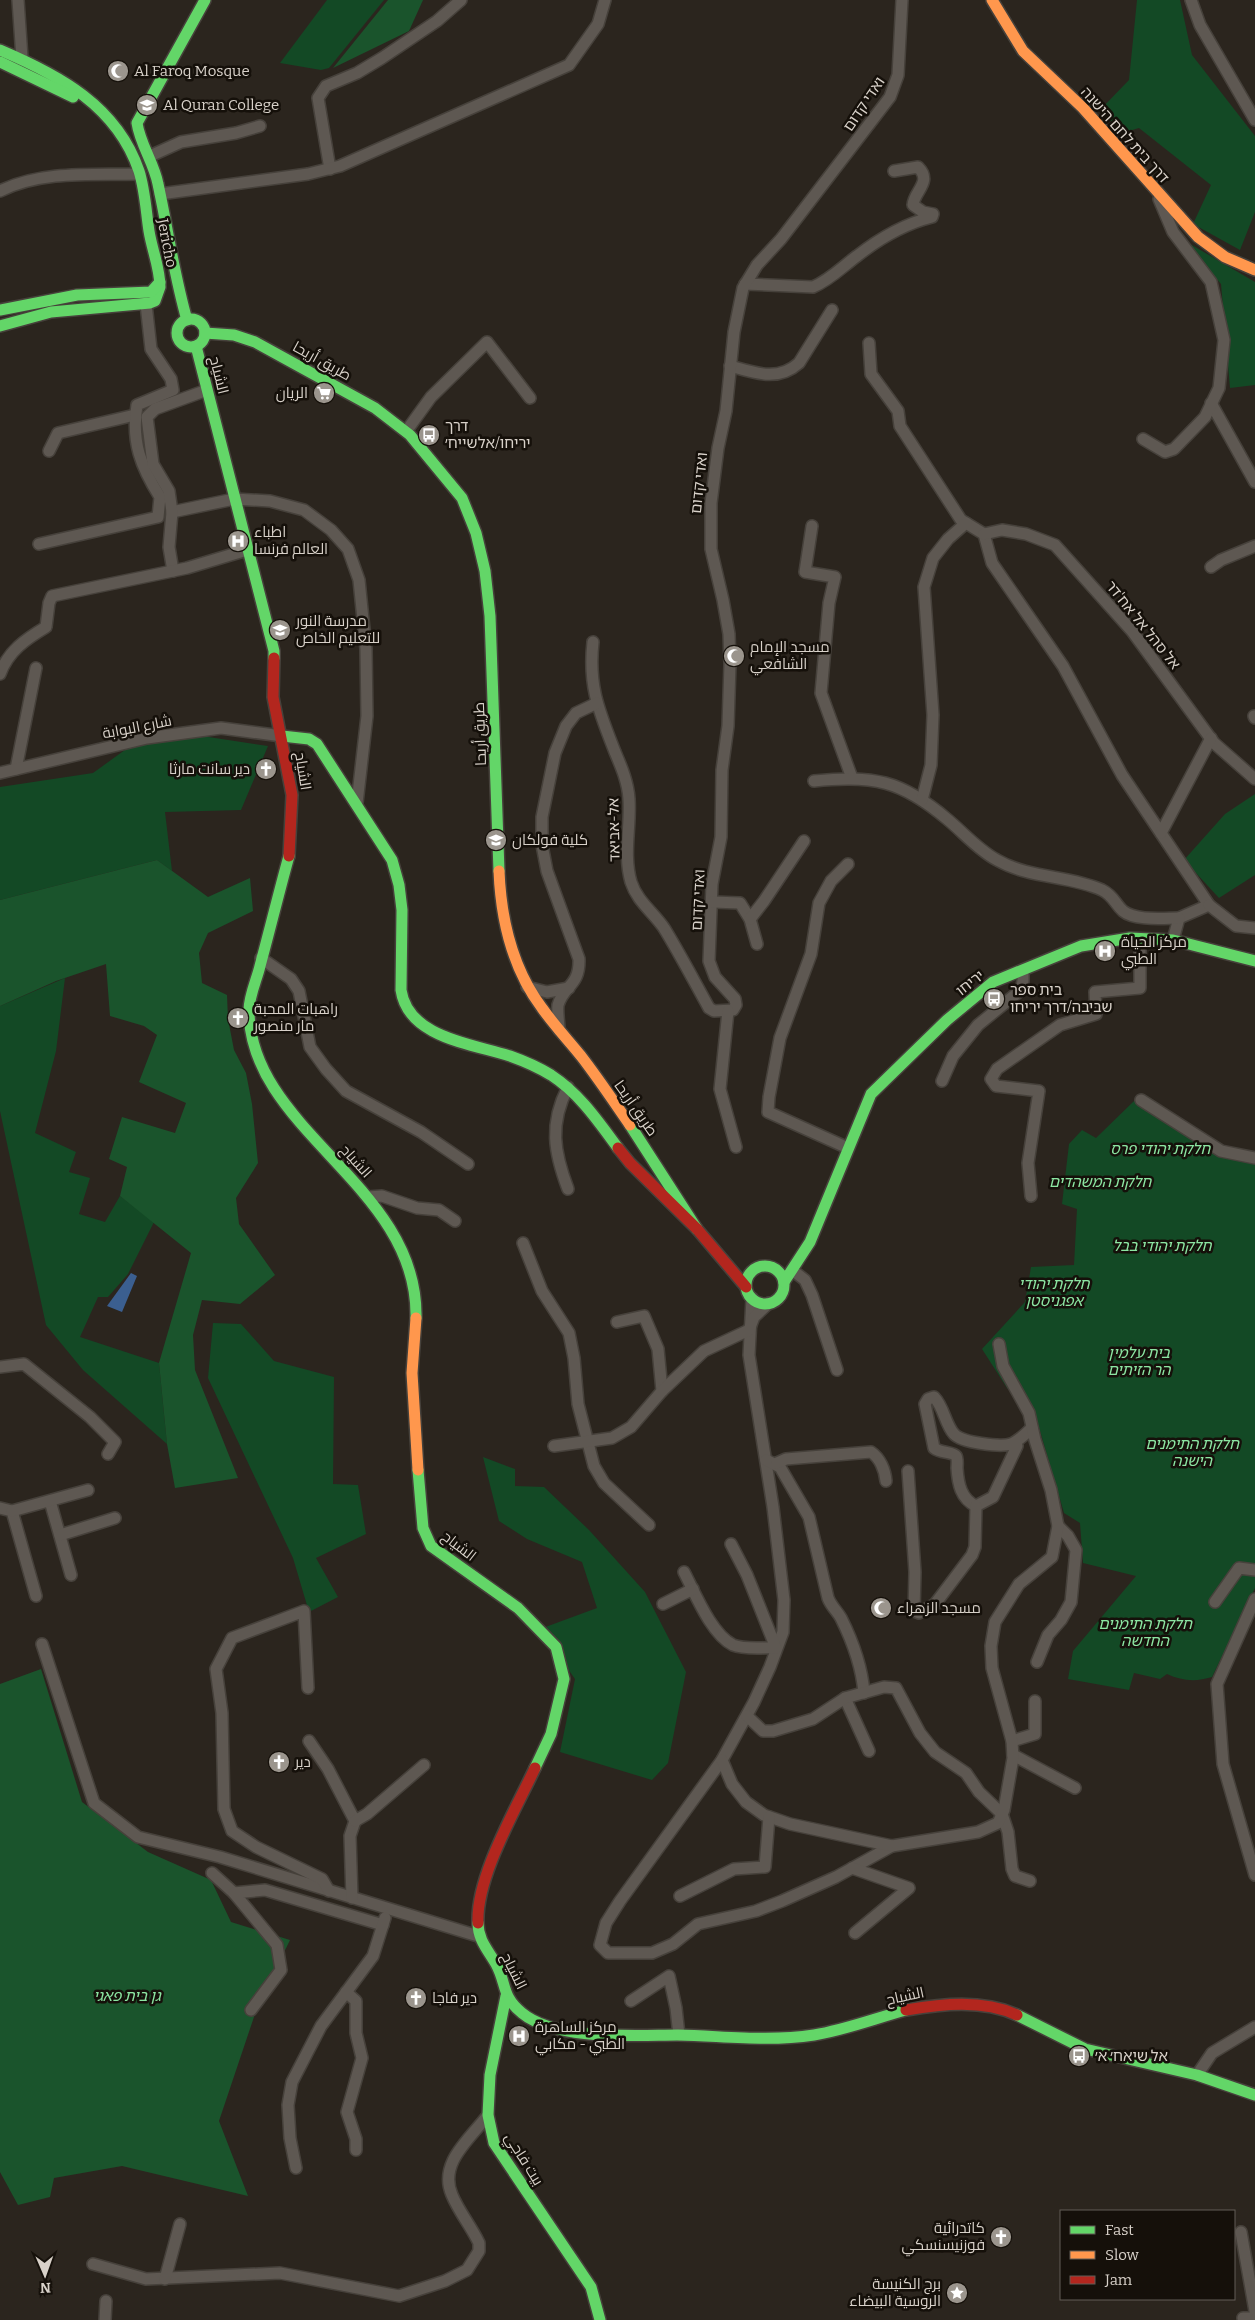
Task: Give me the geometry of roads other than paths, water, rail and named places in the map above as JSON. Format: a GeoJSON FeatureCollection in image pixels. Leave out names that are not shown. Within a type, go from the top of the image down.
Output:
{"type":"FeatureCollection","features":[{"type":"Feature","properties":{"kind":"street"},"geometry":{"type":"LineString","coordinates":[[18,0],[22,58]]}},
{"type":"Feature","properties":{"kind":"street"},"geometry":{"type":"LineString","coordinates":[[187,320],[175,280],[160,194],[150,156],[139,136],[137,123],[205,0]]}},
{"type":"Feature","properties":{"kind":"street"},"geometry":{"type":"LineString","coordinates":[[330,168],[318,98],[326,86],[357,73],[382,58],[437,21],[461,0]]}},
{"type":"Feature","properties":{"kind":"street"},"geometry":{"type":"LineString","coordinates":[[160,194],[308,174],[340,166],[569,65],[598,24],[605,0]]}},
{"type":"Feature","properties":{"kind":"street","name":"ואדי קדום"},"geometry":{"type":"LineString","coordinates":[[730,1011],[736,1005],[735,999],[710,968],[712,884],[721,837],[722,770],[728,726],[730,664],[726,617],[712,549],[711,503],[718,448],[726,411],[734,332],[745,284],[757,265],[781,239],[890,97],[898,75],[902,0]]}},
{"type":"Feature","properties":{"kind":"street","name":"דרך בית לחם הישנה"},"geometry":{"type":"LineString","coordinates":[[992,0],[1023,51],[1083,108],[1198,237],[1225,257],[1255,270]]}},
{"type":"Feature","properties":{"kind":"street"},"geometry":{"type":"LineString","coordinates":[[1191,0],[1200,25],[1255,120]]}},
{"type":"Feature","properties":{"kind":"street","name":"Jericho"},"geometry":{"type":"LineString","coordinates":[[0,50],[48,70],[76,88],[99,106],[128,145],[140,174],[160,282],[160,295],[155,301],[146,304]]}},
{"type":"Feature","properties":{"kind":"street"},"geometry":{"type":"LineString","coordinates":[[0,62],[65,93],[111,120]]}},
{"type":"Feature","properties":{"kind":"street"},"geometry":{"type":"LineString","coordinates":[[150,156],[181,142],[236,133],[260,126]]}},
{"type":"Feature","properties":{"kind":"street"},"geometry":{"type":"LineString","coordinates":[[745,284],[813,287],[822,284],[857,255],[905,225],[932,217],[932,214],[923,212],[913,206],[924,178],[923,172],[918,167],[894,171]]}},
{"type":"Feature","properties":{"kind":"street"},"geometry":{"type":"LineString","coordinates":[[0,191],[12,185],[44,177],[140,174]]}},
{"type":"Feature","properties":{"kind":"street"},"geometry":{"type":"LineString","coordinates":[[1143,439],[1165,452],[1174,449],[1204,417],[1219,388],[1224,340],[1211,282],[1173,232],[1156,191]]}},
{"type":"Feature","properties":{"kind":"street"},"geometry":{"type":"LineString","coordinates":[[0,310],[77,295],[151,292],[160,282]]}},
{"type":"Feature","properties":{"kind":"street"},"geometry":{"type":"LineString","coordinates":[[77,295],[79,308]]}},
{"type":"Feature","properties":{"kind":"street"},"geometry":{"type":"LineString","coordinates":[[0,326],[33,316],[79,308],[146,304],[151,349],[171,379],[172,390],[137,405],[135,415],[138,447],[144,471],[160,497],[158,517],[39,544]]}},
{"type":"Feature","properties":{"kind":"street"},"geometry":{"type":"LineString","coordinates":[[730,366],[769,375],[792,370],[799,363],[832,310]]}},
{"type":"Feature","properties":{"kind":"street"},"geometry":{"type":"LineString","coordinates":[[187,320],[199,322],[205,333],[202,341],[196,346],[184,346],[178,340],[178,328],[187,320]]}},
{"type":"Feature","properties":{"kind":"street","name":"طريق أريحا"},"geometry":{"type":"LineString","coordinates":[[205,333],[234,335],[255,342],[375,408],[410,435],[462,498],[476,533],[485,571],[490,616],[500,900],[509,944],[527,987],[542,1009],[591,1068],[647,1150],[696,1230]]}},
{"type":"Feature","properties":{"kind":"street"},"geometry":{"type":"LineString","coordinates":[[410,426],[431,397],[487,342],[530,398]]}},
{"type":"Feature","properties":{"kind":"street"},"geometry":{"type":"LineString","coordinates":[[869,343],[871,374],[898,410],[900,426],[961,520],[984,534],[992,563],[1063,666],[1122,775],[1209,905],[1236,926],[1255,928]]}},
{"type":"Feature","properties":{"kind":"street","name":"الشياح"},"geometry":{"type":"LineString","coordinates":[[196,346],[274,651],[272,697],[282,736],[292,794],[289,854],[249,1009],[251,1034],[257,1058],[292,1113],[368,1197],[398,1240],[412,1274],[416,1315],[412,1373],[413,1419],[423,1528],[431,1546],[518,1608],[556,1647],[564,1679],[551,1734],[496,1850],[477,1907],[478,1936],[497,1966],[506,1996],[523,2014],[548,2025],[581,2033],[616,2036],[679,2035],[742,2039],[780,2039],[816,2035],[906,2010],[946,2003],[1010,2012],[1086,2049],[1104,2055],[1197,2075],[1255,2095]]}},
{"type":"Feature","properties":{"kind":"street"},"geometry":{"type":"LineString","coordinates":[[174,571],[169,547],[172,512],[169,491],[154,464],[147,417],[154,409],[207,390]]}},
{"type":"Feature","properties":{"kind":"street"},"geometry":{"type":"LineString","coordinates":[[1212,403],[1255,482]]}},
{"type":"Feature","properties":{"kind":"street"},"geometry":{"type":"LineString","coordinates":[[375,408],[410,426],[433,444],[446,461],[458,484],[462,498]]}},
{"type":"Feature","properties":{"kind":"street"},"geometry":{"type":"LineString","coordinates":[[49,451],[58,433],[135,415]]}},
{"type":"Feature","properties":{"kind":"street"},"geometry":{"type":"LineString","coordinates":[[172,512],[234,499],[270,501],[304,510],[331,530],[348,550],[359,580],[366,649],[366,716],[357,803]]}},
{"type":"Feature","properties":{"kind":"street"},"geometry":{"type":"LineString","coordinates":[[922,800],[931,765],[933,715],[924,587],[933,558],[948,539],[966,523]]}},
{"type":"Feature","properties":{"kind":"street"},"geometry":{"type":"LineString","coordinates":[[812,526],[805,572],[835,577],[829,603],[821,693],[852,778]]}},
{"type":"Feature","properties":{"kind":"street","name":"אל סהל אל אח'דר"},"geometry":{"type":"LineString","coordinates":[[984,534],[1002,530],[1026,534],[1055,545],[1132,631],[1211,738],[1255,779]]}},
{"type":"Feature","properties":{"kind":"street"},"geometry":{"type":"LineString","coordinates":[[1211,567],[1221,560],[1255,546]]}},
{"type":"Feature","properties":{"kind":"street"},"geometry":{"type":"LineString","coordinates":[[0,674],[4,662],[22,641],[46,626],[49,603],[52,596],[174,571],[247,550]]}},
{"type":"Feature","properties":{"kind":"street","name":"אל-אביאד"},"geometry":{"type":"LineString","coordinates":[[593,642],[590,669],[596,703],[627,786],[629,799],[627,857],[631,881],[638,897],[663,927],[709,1008],[714,1011],[730,1011]]}},
{"type":"Feature","properties":{"kind":"street"},"geometry":{"type":"LineString","coordinates":[[16,770],[36,668]]}},
{"type":"Feature","properties":{"kind":"street"},"geometry":{"type":"LineString","coordinates":[[559,1030],[558,1008],[575,981],[579,971],[579,959],[547,871],[542,845],[542,817],[555,753],[566,726],[576,713],[596,703]]}},
{"type":"Feature","properties":{"kind":"street","name":"شارع البوابة"},"geometry":{"type":"LineString","coordinates":[[0,774],[147,738],[194,731],[221,728],[282,736]]}},
{"type":"Feature","properties":{"kind":"street"},"geometry":{"type":"LineString","coordinates":[[282,736],[309,738],[317,744],[357,803],[392,860],[399,878],[403,917],[402,998],[410,1012],[428,1028],[443,1036],[524,1061],[555,1076],[578,1096],[630,1163],[696,1230],[746,1287],[752,1298],[763,1304],[769,1303]]}},
{"type":"Feature","properties":{"kind":"street"},"geometry":{"type":"LineString","coordinates":[[1161,833],[1211,738]]}},
{"type":"Feature","properties":{"kind":"street"},"geometry":{"type":"LineString","coordinates":[[814,781],[870,778],[898,785],[922,800],[995,860],[1016,870],[1069,880],[1102,890],[1116,899],[1123,911],[1135,916],[1179,918],[1209,905]]}},
{"type":"Feature","properties":{"kind":"street"},"geometry":{"type":"LineString","coordinates":[[750,919],[804,841]]}},
{"type":"Feature","properties":{"kind":"street"},"geometry":{"type":"LineString","coordinates":[[848,864],[831,880],[819,903],[812,954],[780,1038],[768,1112],[848,1148]]}},
{"type":"Feature","properties":{"kind":"street"},"geometry":{"type":"LineString","coordinates":[[713,902],[740,903],[750,919],[758,944]]}},
{"type":"Feature","properties":{"kind":"street"},"geometry":{"type":"LineString","coordinates":[[1173,940],[1179,918]]}},
{"type":"Feature","properties":{"kind":"street"},"geometry":{"type":"LineString","coordinates":[[1031,1196],[1028,1163],[1039,1092],[996,1086],[991,1080],[997,1069],[1060,1025],[1096,1014],[1095,992],[1140,988],[1140,939]]}},
{"type":"Feature","properties":{"kind":"street","name":"יריחו"},"geometry":{"type":"LineString","coordinates":[[784,1282],[803,1255],[816,1228],[871,1094],[947,1020],[993,982],[1081,946],[1140,939],[1173,940],[1255,961]]}},
{"type":"Feature","properties":{"kind":"street"},"geometry":{"type":"LineString","coordinates":[[261,958],[291,979],[299,991],[310,1047],[326,1070],[346,1091],[421,1132],[468,1164]]}},
{"type":"Feature","properties":{"kind":"street"},"geometry":{"type":"LineString","coordinates":[[942,1081],[953,1056],[978,1025],[1021,990],[1023,981],[1022,970]]}},
{"type":"Feature","properties":{"kind":"street"},"geometry":{"type":"LineString","coordinates":[[527,987],[547,992],[569,988]]}},
{"type":"Feature","properties":{"kind":"street"},"geometry":{"type":"LineString","coordinates":[[730,1011],[720,1089],[736,1147]]}},
{"type":"Feature","properties":{"kind":"street"},"geometry":{"type":"LineString","coordinates":[[568,1087],[560,1103],[554,1140],[560,1167],[568,1189]]}},
{"type":"Feature","properties":{"kind":"street"},"geometry":{"type":"LineString","coordinates":[[1141,1100],[1221,1151],[1255,1158]]}},
{"type":"Feature","properties":{"kind":"street"},"geometry":{"type":"LineString","coordinates":[[368,1197],[382,1196],[418,1208],[439,1210],[448,1214],[455,1221]]}},
{"type":"Feature","properties":{"kind":"street","name":"יריחו"},"geometry":{"type":"LineString","coordinates":[[771,1266],[786,1261],[797,1253],[816,1228]]}},
{"type":"Feature","properties":{"kind":"street"},"geometry":{"type":"LineString","coordinates":[[523,1243],[542,1291],[569,1333],[574,1358],[578,1404],[594,1466],[604,1483],[649,1525]]}},
{"type":"Feature","properties":{"kind":"street"},"geometry":{"type":"LineString","coordinates":[[554,1446],[587,1443],[612,1438],[631,1427],[662,1391],[704,1351],[749,1330],[754,1317],[769,1303],[779,1298],[784,1282],[780,1272],[771,1266],[758,1267],[728,1263],[718,1256]]}},
{"type":"Feature","properties":{"kind":"street"},"geometry":{"type":"LineString","coordinates":[[746,1287],[749,1275],[758,1267]]}},
{"type":"Feature","properties":{"kind":"street"},"geometry":{"type":"LineString","coordinates":[[792,1270],[805,1280],[812,1295],[837,1370]]}},
{"type":"Feature","properties":{"kind":"street"},"geometry":{"type":"LineString","coordinates":[[752,1298],[749,1354],[771,1462],[784,1600],[782,1632],[770,1667],[722,1760],[606,1923],[600,1945],[608,1953],[652,1953],[673,1944],[698,1924],[756,1911],[782,1901],[852,1868],[892,1846],[978,1832],[998,1823],[1010,1781],[1013,1755],[1012,1741],[992,1668],[991,1646],[995,1622],[1019,1584],[1052,1557],[1058,1526],[1052,1490],[1029,1413],[1003,1366],[1000,1344]]}},
{"type":"Feature","properties":{"kind":"street"},"geometry":{"type":"LineString","coordinates":[[616,1322],[644,1316],[658,1349],[662,1391]]}},
{"type":"Feature","properties":{"kind":"street"},"geometry":{"type":"LineString","coordinates":[[0,1367],[24,1364],[90,1417],[115,1442],[108,1454]]}},
{"type":"Feature","properties":{"kind":"street"},"geometry":{"type":"LineString","coordinates":[[976,1506],[966,1501],[959,1486],[957,1458],[954,1454],[938,1451],[934,1448],[924,1404],[928,1398],[934,1397],[940,1402],[954,1435],[961,1439],[988,1445],[1008,1445],[1016,1442],[1032,1428]]}},
{"type":"Feature","properties":{"kind":"street"},"geometry":{"type":"LineString","coordinates":[[976,1506],[993,1497],[1017,1446],[1016,1442]]}},
{"type":"Feature","properties":{"kind":"street"},"geometry":{"type":"LineString","coordinates":[[771,1462],[871,1452],[877,1456],[886,1481]]}},
{"type":"Feature","properties":{"kind":"street"},"geometry":{"type":"LineString","coordinates":[[771,1462],[809,1517],[828,1598],[832,1608],[840,1616],[851,1642],[862,1675],[864,1692]]}},
{"type":"Feature","properties":{"kind":"street"},"geometry":{"type":"LineString","coordinates":[[908,1471],[915,1572],[914,1611],[919,1613],[935,1604],[972,1555],[975,1547],[976,1506]]}},
{"type":"Feature","properties":{"kind":"street"},"geometry":{"type":"LineString","coordinates":[[0,1508],[12,1511],[88,1490]]}},
{"type":"Feature","properties":{"kind":"street"},"geometry":{"type":"LineString","coordinates":[[50,1501],[71,1575]]}},
{"type":"Feature","properties":{"kind":"street"},"geometry":{"type":"LineString","coordinates":[[12,1511],[36,1596]]}},
{"type":"Feature","properties":{"kind":"street"},"geometry":{"type":"LineString","coordinates":[[60,1535],[114,1518]]}},
{"type":"Feature","properties":{"kind":"street"},"geometry":{"type":"LineString","coordinates":[[1037,1662],[1048,1635],[1061,1620],[1071,1602],[1076,1550],[1068,1536],[1058,1526]]}},
{"type":"Feature","properties":{"kind":"street"},"geometry":{"type":"LineString","coordinates":[[731,1544],[747,1575],[776,1648]]}},
{"type":"Feature","properties":{"kind":"street"},"geometry":{"type":"LineString","coordinates":[[1215,1602],[1239,1568],[1255,1570]]}},
{"type":"Feature","properties":{"kind":"street"},"geometry":{"type":"LineString","coordinates":[[684,1572],[717,1630],[733,1644],[745,1648],[776,1648]]}},
{"type":"Feature","properties":{"kind":"street"},"geometry":{"type":"LineString","coordinates":[[663,1604],[693,1589]]}},
{"type":"Feature","properties":{"kind":"street"},"geometry":{"type":"LineString","coordinates":[[1255,1599],[1217,1684],[1223,1764],[1255,1876]]}},
{"type":"Feature","properties":{"kind":"street"},"geometry":{"type":"LineString","coordinates":[[308,1688],[304,1611],[232,1638],[216,1669],[222,1713],[224,1808],[232,1831],[256,1847],[322,1878],[329,1891]]}},
{"type":"Feature","properties":{"kind":"street"},"geometry":{"type":"LineString","coordinates":[[42,1644],[94,1803],[138,1836],[220,1857],[478,1936]]}},
{"type":"Feature","properties":{"kind":"street"},"geometry":{"type":"LineString","coordinates":[[746,1716],[763,1731],[773,1731],[813,1719],[845,1698],[884,1687],[896,1688],[920,1734],[935,1752],[966,1773],[979,1792],[1002,1814],[1008,1832],[1012,1869],[1015,1876],[1030,1882]]}},
{"type":"Feature","properties":{"kind":"street"},"geometry":{"type":"LineString","coordinates":[[845,1698],[869,1751]]}},
{"type":"Feature","properties":{"kind":"street"},"geometry":{"type":"LineString","coordinates":[[1012,1741],[1035,1734],[1034,1701]]}},
{"type":"Feature","properties":{"kind":"street"},"geometry":{"type":"LineString","coordinates":[[309,1742],[328,1769],[355,1821]]}},
{"type":"Feature","properties":{"kind":"street"},"geometry":{"type":"LineString","coordinates":[[1013,1755],[1075,1788]]}},
{"type":"Feature","properties":{"kind":"street"},"geometry":{"type":"LineString","coordinates":[[722,1760],[732,1784],[746,1802],[769,1816],[790,1824],[892,1846]]}},
{"type":"Feature","properties":{"kind":"street"},"geometry":{"type":"LineString","coordinates":[[352,1898],[350,1836],[355,1821],[367,1814],[424,1765]]}},
{"type":"Feature","properties":{"kind":"street"},"geometry":{"type":"LineString","coordinates":[[680,1896],[734,1869],[766,1867],[769,1816]]}},
{"type":"Feature","properties":{"kind":"street"},"geometry":{"type":"LineString","coordinates":[[852,1868],[909,1888],[855,1933]]}},
{"type":"Feature","properties":{"kind":"street"},"geometry":{"type":"LineString","coordinates":[[212,1873],[234,1893],[278,1945],[281,1970],[251,2010]]}},
{"type":"Feature","properties":{"kind":"street"},"geometry":{"type":"LineString","coordinates":[[234,1893],[265,1890],[383,1925]]}},
{"type":"Feature","properties":{"kind":"street"},"geometry":{"type":"LineString","coordinates":[[296,2168],[289,2131],[288,2104],[292,2082],[322,2026],[373,1956],[387,1909]]}},
{"type":"Feature","properties":{"kind":"street"},"geometry":{"type":"LineString","coordinates":[[631,2001],[669,1976],[676,2008],[679,2035]]}},
{"type":"Feature","properties":{"kind":"street"},"geometry":{"type":"LineString","coordinates":[[346,1992],[356,2001],[356,2033],[362,2053],[362,2063],[347,2112],[356,2139],[356,2150]]}},
{"type":"Feature","properties":{"kind":"street","name":"بيت فاجي"},"geometry":{"type":"LineString","coordinates":[[506,1996],[490,2075],[488,2116],[494,2143],[591,2287],[600,2320]]}},
{"type":"Feature","properties":{"kind":"street"},"geometry":{"type":"LineString","coordinates":[[1197,2075],[1212,2053],[1255,2027]]}},
{"type":"Feature","properties":{"kind":"street"},"geometry":{"type":"LineString","coordinates":[[93,2264],[146,2279],[280,2273],[399,2296],[458,2275],[467,2270],[476,2258],[479,2251],[479,2243],[452,2196],[448,2181],[449,2167],[456,2155],[488,2116]]}},
{"type":"Feature","properties":{"kind":"street"},"geometry":{"type":"LineString","coordinates":[[165,2279],[180,2224]]}},
{"type":"Feature","properties":{"kind":"street"},"geometry":{"type":"LineString","coordinates":[[1241,2232],[1255,2311]]}},
{"type":"Feature","properties":{"kind":"street"},"geometry":{"type":"LineString","coordinates":[[106,2301],[106,2320]]}},
{"type":"Feature","properties":{"kind":"street"},"geometry":{"type":"LineString","coordinates":[[1243,2317],[1255,2318]]}},
{"type":"Feature","properties":{"kind":"water"},"geometry":{"type":"Polygon","coordinates":[[[131,1273],[137,1276],[122,1312],[107,1306],[131,1273]]]}},
{"type":"Feature","properties":{"kind":"place","name":"Al Faroq Mosque"},"geometry":{"type":"Point","coordinates":[118,71]}},
{"type":"Feature","properties":{"kind":"place","name":"Al Quran College"},"geometry":{"type":"Point","coordinates":[147,105]}},
{"type":"Feature","properties":{"kind":"place","name":"الريان"},"geometry":{"type":"Point","coordinates":[324,393]}},
{"type":"Feature","properties":{"kind":"place","name":"דרך יריחו/אלשייח׳"},"geometry":{"type":"Point","coordinates":[429,435]}},
{"type":"Feature","properties":{"kind":"place","name":"اطباء العالم فرنسا"},"geometry":{"type":"Point","coordinates":[238,541]}},
{"type":"Feature","properties":{"kind":"place","name":"مدرسة النور للتعليم الخاص"},"geometry":{"type":"Point","coordinates":[280,630]}},
{"type":"Feature","properties":{"kind":"place","name":"مسجد الإمام الشافعي"},"geometry":{"type":"Point","coordinates":[734,656]}},
{"type":"Feature","properties":{"kind":"place","name":"دير سانت مارثا"},"geometry":{"type":"Point","coordinates":[266,769]}},
{"type":"Feature","properties":{"kind":"place","name":"كلية فولكان"},"geometry":{"type":"Point","coordinates":[496,840]}},
{"type":"Feature","properties":{"kind":"place","name":"مركز الحياة الطبي"},"geometry":{"type":"Point","coordinates":[1105,951]}},
{"type":"Feature","properties":{"kind":"place","name":"בית ספר שביבה/דרך יריחו"},"geometry":{"type":"Point","coordinates":[994,999]}},
{"type":"Feature","properties":{"kind":"place","name":"راهبات المحبة مار منصور"},"geometry":{"type":"Point","coordinates":[238,1018]}},
{"type":"Feature","properties":{"kind":"place","name":"مسجد الزهراء"},"geometry":{"type":"Point","coordinates":[881,1608]}},
{"type":"Feature","properties":{"kind":"place","name":"دير"},"geometry":{"type":"Point","coordinates":[279,1762]}},
{"type":"Feature","properties":{"kind":"place","name":"دير فاجا"},"geometry":{"type":"Point","coordinates":[416,1998]}},
{"type":"Feature","properties":{"kind":"place","name":"مركز الساهرة الطبي - مكابي"},"geometry":{"type":"Point","coordinates":[519,2036]}},
{"type":"Feature","properties":{"kind":"place","name":"אל שיאח׳ א׳"},"geometry":{"type":"Point","coordinates":[1079,2056]}},
{"type":"Feature","properties":{"kind":"place","name":"كاتدرائية فوزنيسنسكي"},"geometry":{"type":"Point","coordinates":[1001,2237]}},
{"type":"Feature","properties":{"kind":"place","name":"برج الكنيسة الروسية البيضاء"},"geometry":{"type":"Point","coordinates":[957,2293]}},
{"type":"Feature","properties":{"kind":"park label","name":"חלקת יהודי פרס"},"geometry":{"type":"Point","coordinates":[1160,1149]}},
{"type":"Feature","properties":{"kind":"park label","name":"חלקת המשהדים"},"geometry":{"type":"Point","coordinates":[1100,1182]}},
{"type":"Feature","properties":{"kind":"park label","name":"חלקת יהודי בבל"},"geometry":{"type":"Point","coordinates":[1162,1246]}},
{"type":"Feature","properties":{"kind":"park label","name":"חלקת יהודי אפגניסטן"},"geometry":{"type":"Point","coordinates":[1054,1292]}},
{"type":"Feature","properties":{"kind":"park label","name":"בית עלמין הר הזיתים"},"geometry":{"type":"Point","coordinates":[1139,1362]}},
{"type":"Feature","properties":{"kind":"park label","name":"חלקת התימנים הישנה"},"geometry":{"type":"Point","coordinates":[1192,1452]}},
{"type":"Feature","properties":{"kind":"park label","name":"חלקת התימנים החדשה"},"geometry":{"type":"Point","coordinates":[1145,1632]}},
{"type":"Feature","properties":{"kind":"park label","name":"גן בית פאגי"},"geometry":{"type":"Point","coordinates":[127,1996]}}]}
